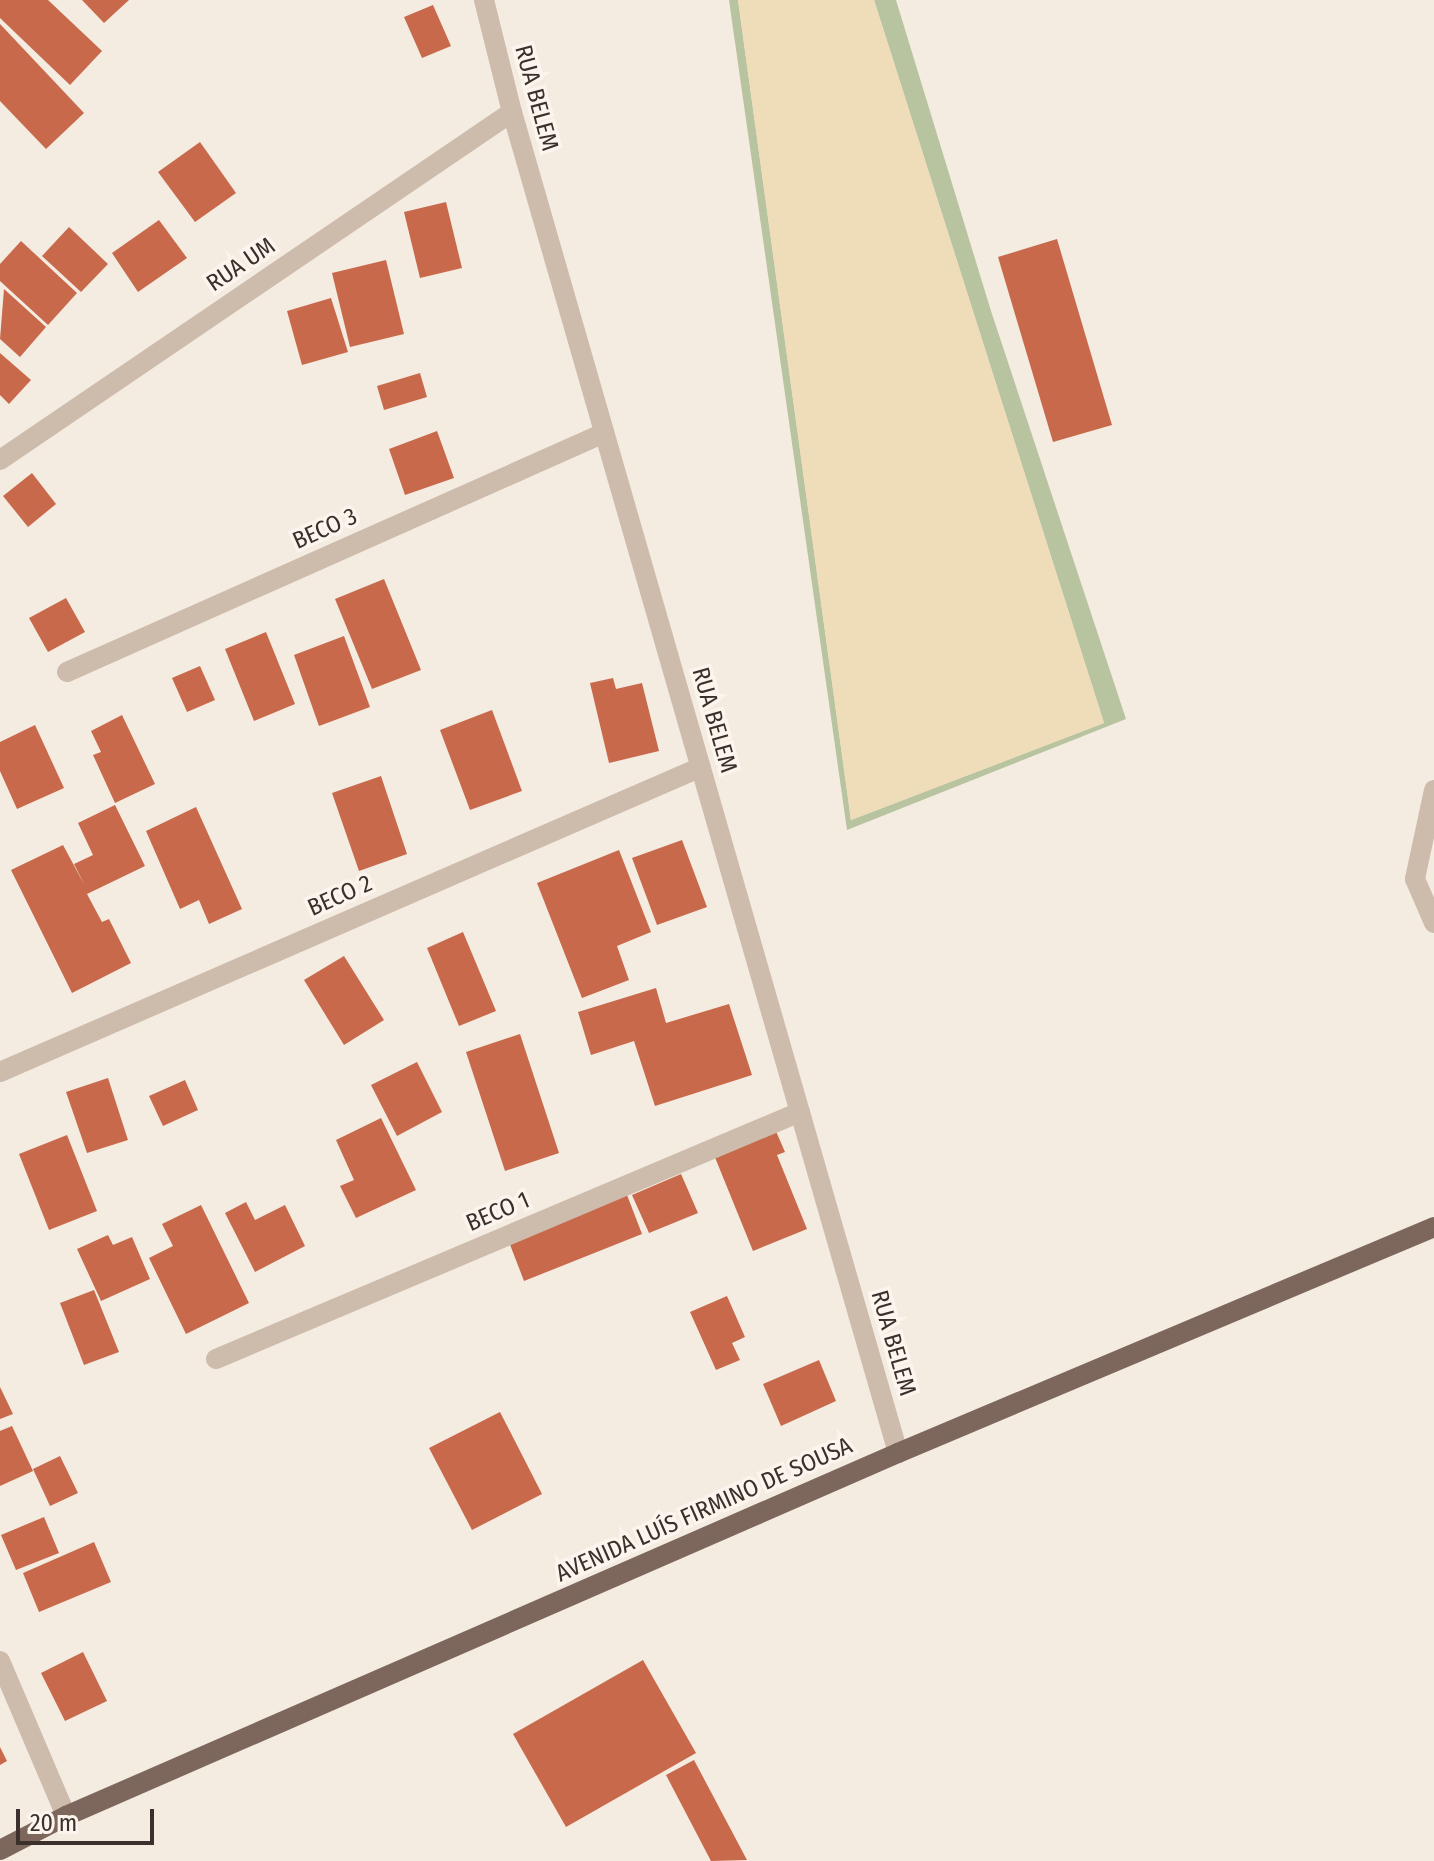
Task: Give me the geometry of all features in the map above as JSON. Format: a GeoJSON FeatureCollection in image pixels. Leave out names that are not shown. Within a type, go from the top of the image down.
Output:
{"type":"FeatureCollection","features":[{"type":"Feature","properties":{"kind":"main road","name":"AVENIDA LUÍS FIRMINO DE SOUSA"},"geometry":{"type":"LineString","coordinates":[[0,1850],[66,1816],[898,1453],[1434,1227]]}},
{"type":"Feature","properties":{"kind":"street","name":"RUA BELEM"},"geometry":{"type":"LineString","coordinates":[[484,0],[512,112],[898,1453]]}},
{"type":"Feature","properties":{"kind":"street","name":"RUA UM"},"geometry":{"type":"LineString","coordinates":[[0,460],[512,112]]}},
{"type":"Feature","properties":{"kind":"street","name":"BECO 3"},"geometry":{"type":"LineString","coordinates":[[67,672],[604,433]]}},
{"type":"Feature","properties":{"kind":"street","name":"BECO 2"},"geometry":{"type":"LineString","coordinates":[[0,1072],[701,767]]}},
{"type":"Feature","properties":{"kind":"street"},"geometry":{"type":"LineString","coordinates":[[1434,790],[1415,879],[1434,923]]}},
{"type":"Feature","properties":{"kind":"street","name":"BECO 1"},"geometry":{"type":"LineString","coordinates":[[216,1359],[800,1112]]}},
{"type":"Feature","properties":{"kind":"street"},"geometry":{"type":"LineString","coordinates":[[0,1661],[66,1816]]}},
{"type":"Feature","properties":{"kind":"green space"},"geometry":{"type":"Polygon","coordinates":[[[729,0],[738,0],[851,820],[1104,723],[874,0],[896,0],[991,311],[1126,719],[847,830],[729,0]]]}},
{"type":"Feature","properties":{"kind":"sand"},"geometry":{"type":"Polygon","coordinates":[[[738,0],[874,0],[1104,723],[851,820],[738,0]]]}},
{"type":"Feature","properties":{"kind":"building"},"geometry":{"type":"Polygon","coordinates":[[[0,0],[48,0],[102,51],[70,85],[0,18],[0,0]]]}},
{"type":"Feature","properties":{"kind":"building"},"geometry":{"type":"Polygon","coordinates":[[[82,0],[129,0],[104,23],[82,0]]]}},
{"type":"Feature","properties":{"kind":"building"},"geometry":{"type":"Polygon","coordinates":[[[433,5],[451,46],[422,58],[404,17],[433,5]]]}},
{"type":"Feature","properties":{"kind":"building"},"geometry":{"type":"Polygon","coordinates":[[[0,24],[84,113],[46,149],[0,101],[0,24]]]}},
{"type":"Feature","properties":{"kind":"building"},"geometry":{"type":"Polygon","coordinates":[[[200,142],[236,193],[195,222],[158,172],[200,142]]]}},
{"type":"Feature","properties":{"kind":"building"},"geometry":{"type":"Polygon","coordinates":[[[446,202],[462,268],[420,278],[404,212],[446,202]]]}},
{"type":"Feature","properties":{"kind":"building"},"geometry":{"type":"Polygon","coordinates":[[[159,220],[187,258],[138,292],[112,253],[159,220]]]}},
{"type":"Feature","properties":{"kind":"building"},"geometry":{"type":"Polygon","coordinates":[[[69,227],[108,264],[81,292],[42,256],[69,227]]]}},
{"type":"Feature","properties":{"kind":"building"},"geometry":{"type":"Polygon","coordinates":[[[1057,239],[1112,425],[1053,442],[998,257],[1057,239]]]}},
{"type":"Feature","properties":{"kind":"building"},"geometry":{"type":"Polygon","coordinates":[[[21,241],[77,293],[48,325],[0,281],[0,264],[21,241]]]}},
{"type":"Feature","properties":{"kind":"building"},"geometry":{"type":"Polygon","coordinates":[[[386,260],[404,334],[350,347],[332,273],[386,260]]]}},
{"type":"Feature","properties":{"kind":"building"},"geometry":{"type":"Polygon","coordinates":[[[4,289],[46,327],[20,357],[0,339],[4,289]]]}},
{"type":"Feature","properties":{"kind":"building"},"geometry":{"type":"Polygon","coordinates":[[[331,298],[348,352],[302,365],[287,311],[331,298]]]}},
{"type":"Feature","properties":{"kind":"building"},"geometry":{"type":"Polygon","coordinates":[[[0,353],[31,380],[9,404],[0,395],[0,353]]]}},
{"type":"Feature","properties":{"kind":"building"},"geometry":{"type":"Polygon","coordinates":[[[420,373],[427,397],[384,410],[377,386],[420,373]]]}},
{"type":"Feature","properties":{"kind":"building"},"geometry":{"type":"Polygon","coordinates":[[[437,431],[454,478],[405,495],[389,449],[437,431]]]}},
{"type":"Feature","properties":{"kind":"building"},"geometry":{"type":"Polygon","coordinates":[[[32,473],[56,504],[28,527],[3,496],[32,473]]]}},
{"type":"Feature","properties":{"kind":"building"},"geometry":{"type":"Polygon","coordinates":[[[384,579],[421,670],[372,689],[335,599],[384,579]]]}},
{"type":"Feature","properties":{"kind":"building"},"geometry":{"type":"Polygon","coordinates":[[[66,598],[85,632],[48,652],[29,618],[66,598]]]}},
{"type":"Feature","properties":{"kind":"building"},"geometry":{"type":"Polygon","coordinates":[[[266,632],[295,704],[254,721],[225,649],[266,632]]]}},
{"type":"Feature","properties":{"kind":"building"},"geometry":{"type":"Polygon","coordinates":[[[344,636],[370,707],[319,726],[294,655],[344,636]]]}},
{"type":"Feature","properties":{"kind":"building"},"geometry":{"type":"Polygon","coordinates":[[[200,666],[215,700],[187,712],[172,678],[200,666]]]}},
{"type":"Feature","properties":{"kind":"building"},"geometry":{"type":"Polygon","coordinates":[[[613,678],[616,689],[642,683],[659,751],[609,763],[590,683],[613,678]]]}},
{"type":"Feature","properties":{"kind":"building"},"geometry":{"type":"Polygon","coordinates":[[[492,710],[522,791],[470,810],[440,730],[492,710]]]}},
{"type":"Feature","properties":{"kind":"building"},"geometry":{"type":"Polygon","coordinates":[[[122,715],[155,784],[115,803],[93,755],[101,752],[91,731],[122,715]]]}},
{"type":"Feature","properties":{"kind":"building"},"geometry":{"type":"Polygon","coordinates":[[[35,725],[64,788],[17,809],[0,771],[0,742],[35,725]]]}},
{"type":"Feature","properties":{"kind":"building"},"geometry":{"type":"Polygon","coordinates":[[[381,776],[407,854],[359,871],[332,793],[381,776]]]}},
{"type":"Feature","properties":{"kind":"building"},"geometry":{"type":"Polygon","coordinates":[[[115,805],[145,866],[87,894],[102,922],[109,919],[131,963],[72,993],[11,870],[63,845],[85,886],[74,864],[93,855],[78,823],[115,805]]]}},
{"type":"Feature","properties":{"kind":"building"},"geometry":{"type":"Polygon","coordinates":[[[196,807],[242,909],[209,924],[199,900],[180,909],[146,831],[196,807]]]}},
{"type":"Feature","properties":{"kind":"building"},"geometry":{"type":"Polygon","coordinates":[[[682,840],[707,907],[657,925],[632,858],[682,840]]]}},
{"type":"Feature","properties":{"kind":"building"},"geometry":{"type":"Polygon","coordinates":[[[619,850],[651,932],[617,946],[629,980],[582,998],[537,883],[619,850]]]}},
{"type":"Feature","properties":{"kind":"building"},"geometry":{"type":"Polygon","coordinates":[[[463,932],[496,1011],[459,1026],[427,948],[463,932]]]}},
{"type":"Feature","properties":{"kind":"building"},"geometry":{"type":"Polygon","coordinates":[[[344,956],[384,1020],[344,1045],[304,980],[344,956]]]}},
{"type":"Feature","properties":{"kind":"building"},"geometry":{"type":"Polygon","coordinates":[[[656,988],[666,1023],[729,1004],[752,1075],[655,1106],[634,1041],[591,1055],[578,1012],[656,988]]]}},
{"type":"Feature","properties":{"kind":"building"},"geometry":{"type":"Polygon","coordinates":[[[520,1034],[559,1153],[505,1171],[466,1052],[520,1034]]]}},
{"type":"Feature","properties":{"kind":"building"},"geometry":{"type":"Polygon","coordinates":[[[417,1062],[442,1112],[397,1136],[371,1085],[417,1062]]]}},
{"type":"Feature","properties":{"kind":"building"},"geometry":{"type":"Polygon","coordinates":[[[108,1078],[128,1140],[87,1153],[66,1092],[108,1078]]]}},
{"type":"Feature","properties":{"kind":"building"},"geometry":{"type":"Polygon","coordinates":[[[185,1080],[198,1110],[163,1126],[149,1096],[185,1080]]]}},
{"type":"Feature","properties":{"kind":"building"},"geometry":{"type":"Polygon","coordinates":[[[381,1118],[416,1190],[356,1218],[340,1186],[354,1180],[336,1140],[381,1118]]]}},
{"type":"Feature","properties":{"kind":"building"},"geometry":{"type":"Polygon","coordinates":[[[775,1129],[785,1152],[777,1155],[807,1229],[753,1251],[714,1155],[775,1129]]]}},
{"type":"Feature","properties":{"kind":"building"},"geometry":{"type":"Polygon","coordinates":[[[67,1135],[97,1211],[49,1230],[19,1154],[67,1135]]]}},
{"type":"Feature","properties":{"kind":"building"},"geometry":{"type":"Polygon","coordinates":[[[681,1174],[698,1213],[649,1233],[632,1195],[681,1174]]]}},
{"type":"Feature","properties":{"kind":"building"},"geometry":{"type":"Polygon","coordinates":[[[627,1195],[642,1234],[524,1281],[509,1242],[627,1195]]]}},
{"type":"Feature","properties":{"kind":"building"},"geometry":{"type":"Polygon","coordinates":[[[246,1202],[255,1220],[285,1205],[305,1246],[255,1272],[225,1213],[246,1202]]]}},
{"type":"Feature","properties":{"kind":"building"},"geometry":{"type":"Polygon","coordinates":[[[201,1205],[249,1303],[186,1334],[149,1258],[173,1246],[162,1224],[201,1205]]]}},
{"type":"Feature","properties":{"kind":"building"},"geometry":{"type":"Polygon","coordinates":[[[108,1235],[113,1245],[132,1237],[150,1279],[101,1301],[77,1249],[108,1235]]]}},
{"type":"Feature","properties":{"kind":"building"},"geometry":{"type":"Polygon","coordinates":[[[94,1290],[119,1352],[84,1365],[60,1303],[94,1290]]]}},
{"type":"Feature","properties":{"kind":"building"},"geometry":{"type":"Polygon","coordinates":[[[727,1296],[745,1337],[732,1343],[740,1360],[716,1370],[690,1312],[727,1296]]]}},
{"type":"Feature","properties":{"kind":"building"},"geometry":{"type":"Polygon","coordinates":[[[819,1360],[836,1401],[781,1426],[763,1384],[819,1360]]]}},
{"type":"Feature","properties":{"kind":"building"},"geometry":{"type":"Polygon","coordinates":[[[0,1387],[13,1414],[0,1419],[0,1387]]]}},
{"type":"Feature","properties":{"kind":"building"},"geometry":{"type":"Polygon","coordinates":[[[500,1412],[542,1494],[472,1530],[429,1448],[500,1412]]]}},
{"type":"Feature","properties":{"kind":"building"},"geometry":{"type":"Polygon","coordinates":[[[12,1426],[33,1471],[0,1486],[0,1431],[12,1426]]]}},
{"type":"Feature","properties":{"kind":"building"},"geometry":{"type":"Polygon","coordinates":[[[60,1456],[78,1493],[50,1506],[33,1469],[60,1456]]]}},
{"type":"Feature","properties":{"kind":"building"},"geometry":{"type":"Polygon","coordinates":[[[44,1517],[59,1553],[16,1570],[1,1535],[44,1517]]]}},
{"type":"Feature","properties":{"kind":"building"},"geometry":{"type":"Polygon","coordinates":[[[94,1542],[111,1582],[39,1612],[23,1573],[94,1542]]]}},
{"type":"Feature","properties":{"kind":"building"},"geometry":{"type":"Polygon","coordinates":[[[83,1652],[107,1701],[65,1721],[41,1673],[83,1652]]]}},
{"type":"Feature","properties":{"kind":"building"},"geometry":{"type":"Polygon","coordinates":[[[643,1660],[696,1753],[566,1827],[513,1734],[643,1660]]]}},
{"type":"Feature","properties":{"kind":"building"},"geometry":{"type":"Polygon","coordinates":[[[0,1747],[7,1761],[0,1765],[0,1747]]]}},
{"type":"Feature","properties":{"kind":"building"},"geometry":{"type":"Polygon","coordinates":[[[694,1760],[747,1860],[711,1861],[666,1775],[694,1760]]]}}]}
